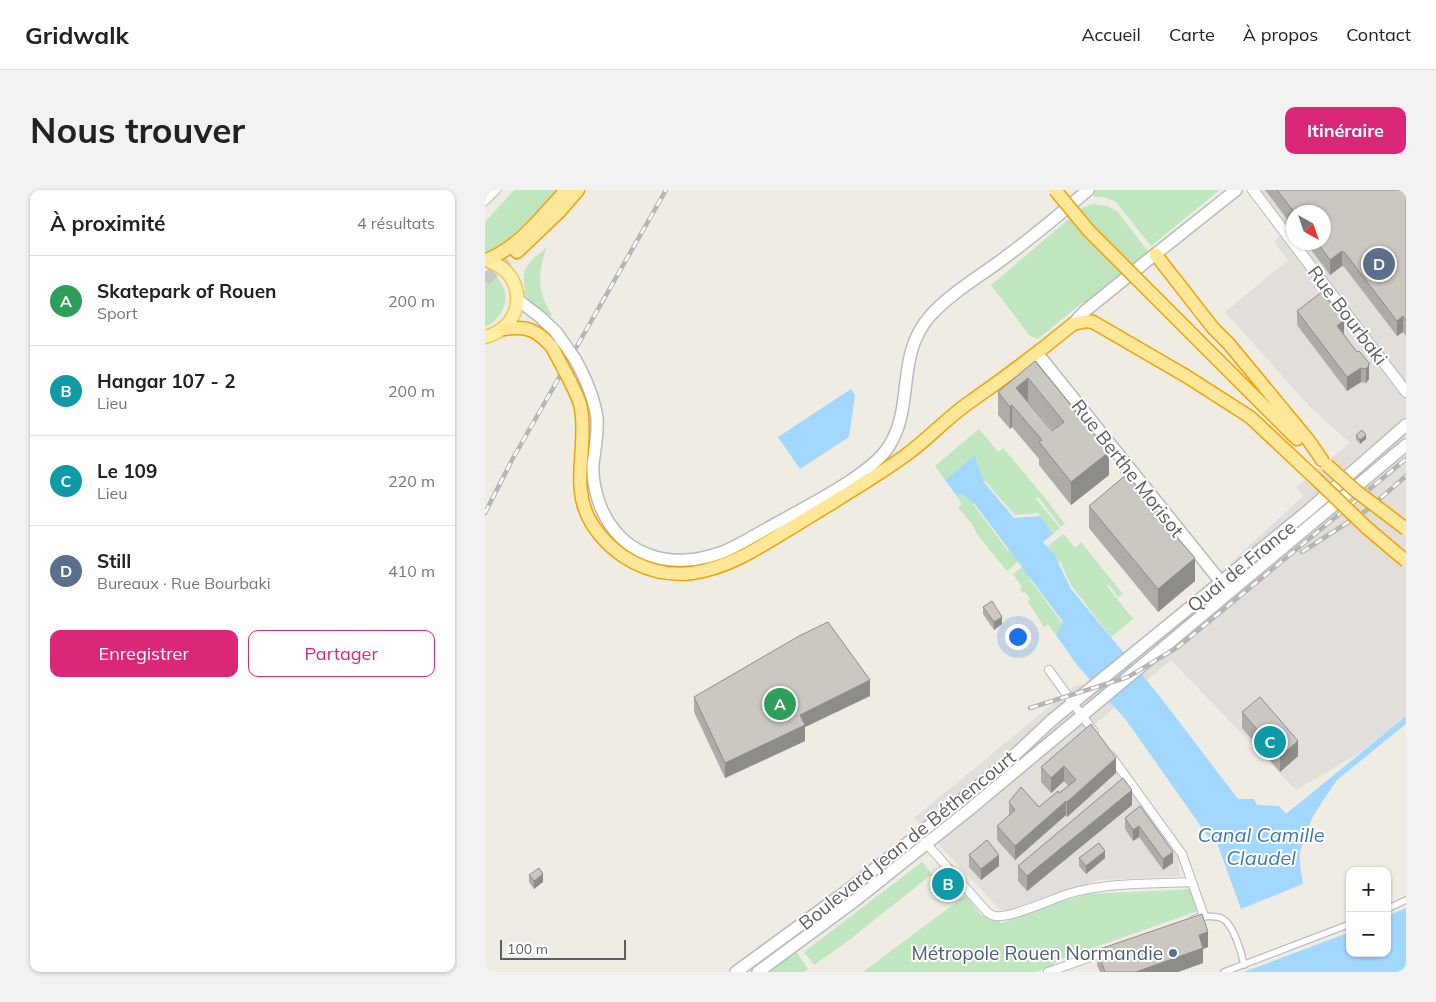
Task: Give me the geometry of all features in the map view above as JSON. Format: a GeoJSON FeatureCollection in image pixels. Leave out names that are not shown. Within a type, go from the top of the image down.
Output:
{"type":"FeatureCollection","features":[{"type":"Feature","properties":{"kind":"highway"},"geometry":{"type":"LineString","coordinates":[[485,260],[499,255],[510,247],[566,190]]}},
{"type":"Feature","properties":{"kind":"highway"},"geometry":{"type":"LineString","coordinates":[[514,254],[559,212],[578,190]]}},
{"type":"Feature","properties":{"kind":"highway"},"geometry":{"type":"LineString","coordinates":[[1055,190],[1089,230],[1300,441],[1356,491],[1406,529]]}},
{"type":"Feature","properties":{"kind":"highway"},"geometry":{"type":"LineString","coordinates":[[1156,255],[1213,328],[1229,344],[1325,463]]}},
{"type":"Feature","properties":{"kind":"highway"},"geometry":{"type":"LineString","coordinates":[[504,329],[528,328],[536,332],[551,347],[570,381],[581,408],[580,486],[585,509],[592,523],[613,549],[627,559],[659,573],[675,574],[710,570],[740,558],[908,454],[966,405],[986,392],[1073,324],[1080,322],[1093,322],[1250,416],[1367,528],[1406,561]]}},
{"type":"Feature","properties":{"kind":"main road"},"geometry":{"type":"LineString","coordinates":[[518,300],[556,332],[579,366],[594,403],[597,435],[593,466],[594,484],[601,509],[608,521],[621,538],[632,547],[656,557],[672,560],[699,559],[729,549],[840,486],[873,464],[884,454],[900,426],[907,364],[912,347],[929,317],[976,277],[1003,258],[1088,190]]}},
{"type":"Feature","properties":{"kind":"main road"},"geometry":{"type":"LineString","coordinates":[[1073,324],[1085,312],[1236,190]]}},
{"type":"Feature","properties":{"kind":"main road"},"geometry":{"type":"LineString","coordinates":[[485,260],[497,264],[509,274],[517,291],[518,300],[515,314],[504,329],[486,339]]}},
{"type":"Feature","properties":{"kind":"main road","name":"Rue Berthe Morisot"},"geometry":{"type":"LineString","coordinates":[[1037,353],[1229,593]]}},
{"type":"Feature","properties":{"kind":"main road","name":"Quai de France"},"geometry":{"type":"LineString","coordinates":[[1073,703],[1309,510],[1406,426]]}},
{"type":"Feature","properties":{"kind":"main road","name":"Quai de France"},"geometry":{"type":"LineString","coordinates":[[1082,715],[1406,445]]}},
{"type":"Feature","properties":{"kind":"main road","name":"Boulevard Jean de Béthencourt"},"geometry":{"type":"LineString","coordinates":[[758,972],[857,899],[1073,703]]}},
{"type":"Feature","properties":{"kind":"main road","name":"Boulevard Jean de Béthencourt"},"geometry":{"type":"LineString","coordinates":[[736,972],[844,893],[923,839],[1082,715]]}},
{"type":"Feature","properties":{"kind":"street"},"geometry":{"type":"LineString","coordinates":[[485,202],[496,190]]}},
{"type":"Feature","properties":{"kind":"street","name":"Rue Bourbaki"},"geometry":{"type":"LineString","coordinates":[[1253,190],[1406,392]]}},
{"type":"Feature","properties":{"kind":"street"},"geometry":{"type":"LineString","coordinates":[[1049,670],[1101,742]]}},
{"type":"Feature","properties":{"kind":"street"},"geometry":{"type":"LineString","coordinates":[[1107,750],[1182,854],[1204,916]]}},
{"type":"Feature","properties":{"kind":"street"},"geometry":{"type":"LineString","coordinates":[[923,839],[988,913],[995,916],[1013,913],[1069,894],[1105,887],[1191,882]]}},
{"type":"Feature","properties":{"kind":"street"},"geometry":{"type":"LineString","coordinates":[[1391,907],[1406,900]]}},
{"type":"Feature","properties":{"kind":"street"},"geometry":{"type":"LineString","coordinates":[[1182,924],[1204,916],[1222,918],[1228,924],[1238,943],[1244,965]]}},
{"type":"Feature","properties":{"kind":"street"},"geometry":{"type":"LineString","coordinates":[[1224,972],[1346,926]]}},
{"type":"Feature","properties":{"kind":"street"},"geometry":{"type":"LineString","coordinates":[[1049,972],[1109,950]]}},
{"type":"Feature","properties":{"kind":"shaded area"},"geometry":{"type":"Polygon","coordinates":[[[1247,190],[1406,190],[1406,716],[1361,752],[1296,790],[1171,660],[1088,730],[1178,858],[1180,876],[1100,880],[1003,913],[914,818],[1073,687],[1089,683],[1211,581],[1303,496],[1296,487],[1350,443],[1309,406],[1225,312],[1288,260],[1275,243],[1281,233],[1247,190]]]}},
{"type":"Feature","properties":{"kind":"green space"},"geometry":{"type":"Polygon","coordinates":[[[514,190],[559,190],[501,246],[492,251],[485,251],[485,222],[514,190]]]}},
{"type":"Feature","properties":{"kind":"green space"},"geometry":{"type":"Polygon","coordinates":[[[1094,190],[1220,190],[1151,246],[1115,201],[1104,197],[1095,197],[1091,192],[1094,190]]]}},
{"type":"Feature","properties":{"kind":"green space"},"geometry":{"type":"Polygon","coordinates":[[[1093,204],[1107,206],[1117,211],[1150,254],[1086,306],[1083,302],[1038,339],[1030,336],[991,285],[1082,208],[1093,204]]]}},
{"type":"Feature","properties":{"kind":"green space"},"geometry":{"type":"Polygon","coordinates":[[[547,247],[541,266],[540,282],[543,298],[552,315],[550,317],[529,302],[523,291],[525,290],[525,270],[547,247]]]}},
{"type":"Feature","properties":{"kind":"green space"},"geometry":{"type":"Polygon","coordinates":[[[485,271],[501,282],[506,298],[500,315],[494,322],[485,327],[485,271]]]}},
{"type":"Feature","properties":{"kind":"green space"},"geometry":{"type":"Polygon","coordinates":[[[979,429],[998,452],[1003,448],[1065,524],[1061,527],[1038,497],[1036,499],[1060,528],[1053,534],[1040,519],[1039,513],[1015,515],[984,482],[975,455],[945,480],[935,466],[979,429]]]}},
{"type":"Feature","properties":{"kind":"green space"},"geometry":{"type":"Polygon","coordinates":[[[962,494],[974,503],[1008,551],[1010,550],[1019,561],[1007,571],[958,507],[962,504],[956,495],[962,494]]]}},
{"type":"Feature","properties":{"kind":"green space"},"geometry":{"type":"Polygon","coordinates":[[[1064,534],[1075,548],[1081,542],[1123,594],[1118,597],[1109,585],[1107,586],[1133,619],[1111,637],[1071,585],[1060,561],[1058,562],[1048,546],[1064,534]]]}},
{"type":"Feature","properties":{"kind":"green space"},"geometry":{"type":"Polygon","coordinates":[[[1023,566],[1031,578],[1030,580],[1063,622],[1056,635],[1048,624],[1044,627],[1028,602],[1030,599],[1020,589],[1022,587],[1013,574],[1023,566]]]}},
{"type":"Feature","properties":{"kind":"green space"},"geometry":{"type":"Polygon","coordinates":[[[922,862],[932,874],[844,944],[814,965],[804,952],[922,862]]]}},
{"type":"Feature","properties":{"kind":"green space"},"geometry":{"type":"Polygon","coordinates":[[[1193,889],[1200,910],[1058,960],[1052,966],[1036,972],[863,972],[966,895],[981,915],[1002,923],[1046,906],[1088,894],[1193,889]]]}},
{"type":"Feature","properties":{"kind":"green space"},"geometry":{"type":"Polygon","coordinates":[[[796,951],[808,969],[804,972],[765,972],[796,951]]]}},
{"type":"Feature","properties":{"kind":"water"},"geometry":{"type":"Polygon","coordinates":[[[851,389],[855,395],[849,437],[800,469],[778,437],[851,389]]]}},
{"type":"Feature","properties":{"kind":"water","name":"Canal Camille Claudel"},"geometry":{"type":"Polygon","coordinates":[[[975,455],[984,482],[1014,518],[1040,516],[1053,534],[1043,542],[1054,554],[1071,589],[1158,694],[1238,799],[1254,799],[1257,805],[1279,806],[1286,814],[1406,716],[1406,724],[1337,780],[1312,818],[1300,852],[1303,884],[1241,909],[1216,840],[1212,842],[1126,720],[1077,665],[1056,635],[1063,622],[974,503],[962,494],[956,495],[945,480],[975,455]]]}},
{"type":"Feature","properties":{"kind":"water"},"geometry":{"type":"Polygon","coordinates":[[[1406,908],[1406,972],[1244,972],[1346,934],[1346,957],[1391,957],[1391,914],[1406,908]]]}},
{"type":"Feature","properties":{"kind":"building"},"geometry":{"type":"Polygon","coordinates":[[[1277,190],[1406,190],[1406,321],[1403,316],[1397,321],[1345,253],[1342,251],[1330,260],[1323,250],[1331,250],[1331,205],[1289,205],[1277,190]]]}},
{"type":"Feature","properties":{"kind":"building"},"geometry":{"type":"Polygon","coordinates":[[[1322,292],[1344,320],[1337,326],[1357,352],[1359,351],[1369,363],[1366,369],[1361,368],[1347,377],[1297,311],[1322,292]]]}},
{"type":"Feature","properties":{"kind":"building"},"geometry":{"type":"Polygon","coordinates":[[[1035,361],[1109,452],[1071,482],[1039,442],[1042,440],[1012,405],[1010,407],[998,392],[1035,361]],[[1028,378],[1016,388],[1052,431],[1064,422],[1028,378]]]}},
{"type":"Feature","properties":{"kind":"building"},"geometry":{"type":"Polygon","coordinates":[[[1362,430],[1366,435],[1360,440],[1356,435],[1362,430]]]}},
{"type":"Feature","properties":{"kind":"building"},"geometry":{"type":"Polygon","coordinates":[[[1127,474],[1195,558],[1158,589],[1089,506],[1127,474]]]}},
{"type":"Feature","properties":{"kind":"building"},"geometry":{"type":"Polygon","coordinates":[[[992,601],[1002,617],[994,622],[983,607],[992,601]]]}},
{"type":"Feature","properties":{"kind":"building"},"geometry":{"type":"Polygon","coordinates":[[[828,622],[870,680],[800,715],[805,725],[725,763],[694,697],[799,636],[828,622]]]}},
{"type":"Feature","properties":{"kind":"building"},"geometry":{"type":"Polygon","coordinates":[[[1260,697],[1298,741],[1280,756],[1242,712],[1260,697]]]}},
{"type":"Feature","properties":{"kind":"building"},"geometry":{"type":"Polygon","coordinates":[[[1091,724],[1116,758],[1015,846],[997,826],[1015,810],[1009,802],[1021,787],[1039,807],[1058,791],[1059,793],[1076,780],[1064,766],[1051,778],[1041,767],[1091,724]]]}},
{"type":"Feature","properties":{"kind":"building"},"geometry":{"type":"Polygon","coordinates":[[[1123,778],[1132,790],[1027,876],[1018,866],[1123,778]]]}},
{"type":"Feature","properties":{"kind":"building"},"geometry":{"type":"Polygon","coordinates":[[[1140,806],[1173,852],[1163,859],[1139,826],[1133,830],[1125,818],[1140,806]]]}},
{"type":"Feature","properties":{"kind":"building"},"geometry":{"type":"Polygon","coordinates":[[[987,840],[999,855],[981,869],[969,855],[987,840]]]}},
{"type":"Feature","properties":{"kind":"building"},"geometry":{"type":"Polygon","coordinates":[[[1099,843],[1105,851],[1086,866],[1079,858],[1099,843]]]}},
{"type":"Feature","properties":{"kind":"building"},"geometry":{"type":"Polygon","coordinates":[[[539,868],[543,874],[534,881],[529,875],[539,868]]]}},
{"type":"Feature","properties":{"kind":"building"},"geometry":{"type":"Polygon","coordinates":[[[1202,914],[1208,932],[1199,935],[1203,948],[1136,972],[1105,972],[1097,950],[1202,914]]]}},
{"type":"Feature","properties":{"kind":"tunnel"},"geometry":{"type":"LineString","coordinates":[[485,280],[514,254]]}},
{"type":"Feature","properties":{"kind":"railway"},"geometry":{"type":"LineString","coordinates":[[485,513],[512,460],[666,190]]}},
{"type":"Feature","properties":{"kind":"railway"},"geometry":{"type":"LineString","coordinates":[[1030,708],[1128,677],[1178,647],[1406,459]]}},
{"type":"Feature","properties":{"kind":"railway"},"geometry":{"type":"LineString","coordinates":[[1302,552],[1367,510],[1406,476]]}},
{"type":"Feature","properties":{"kind":"place","name":"Still"},"geometry":{"type":"Point","coordinates":[1379,264]}},
{"type":"Feature","properties":{"kind":"place","name":"Skatepark of Rouen"},"geometry":{"type":"Point","coordinates":[780,704]}},
{"type":"Feature","properties":{"kind":"place","name":"Le 109"},"geometry":{"type":"Point","coordinates":[1270,742]}},
{"type":"Feature","properties":{"kind":"place","name":"Hangar 107 - 2"},"geometry":{"type":"Point","coordinates":[948,884]}},
{"type":"Feature","properties":{"kind":"place","name":"Métropole Rouen Normandie"},"geometry":{"type":"Point","coordinates":[1173,953]}}]}
